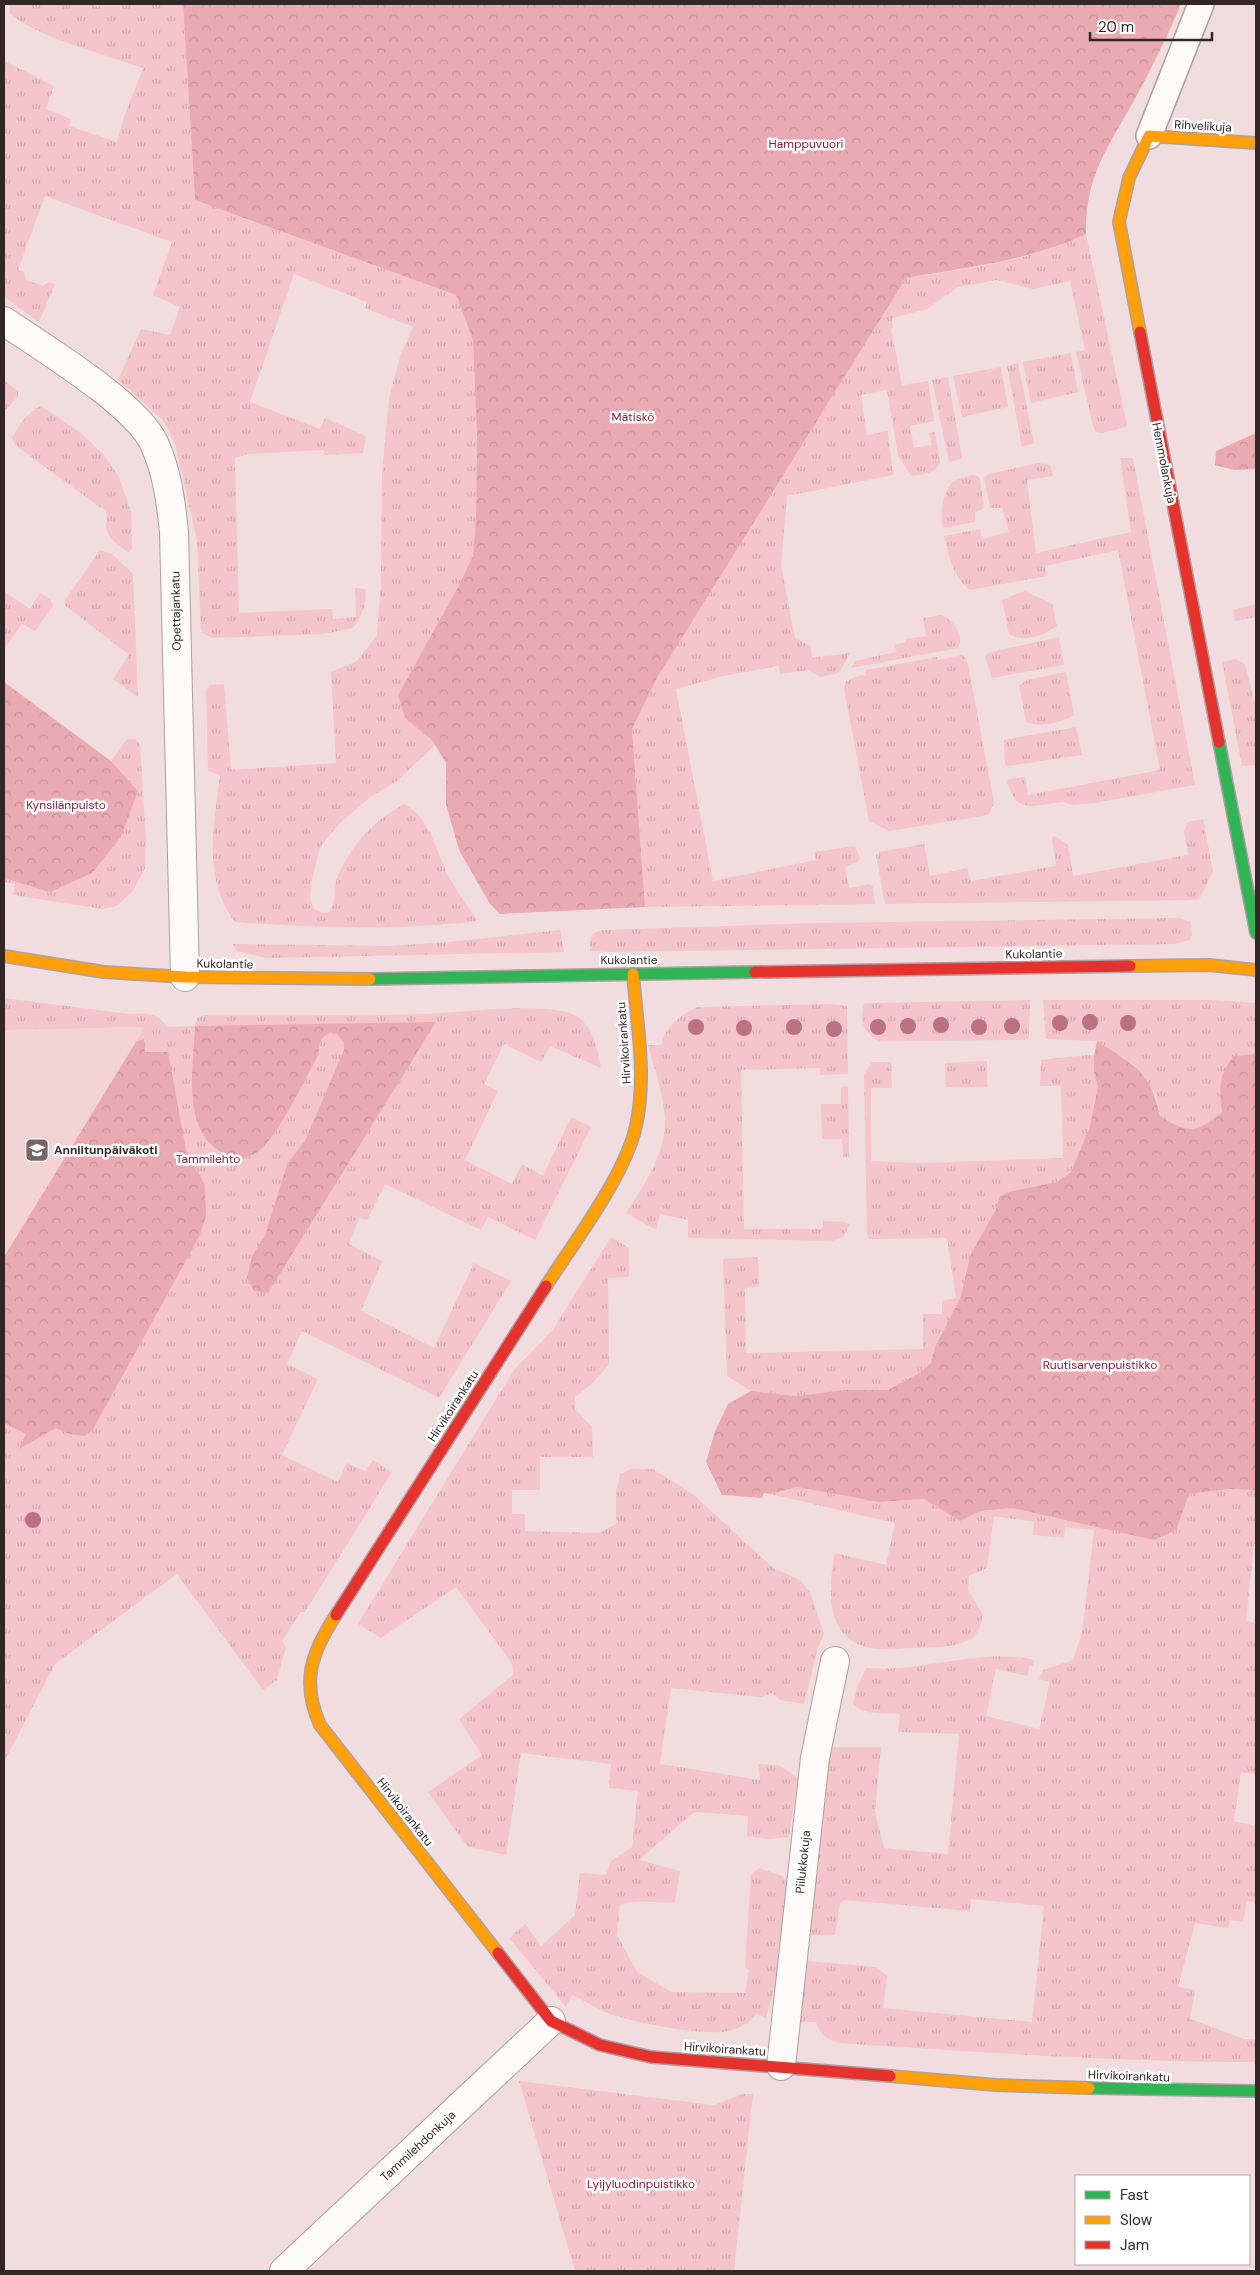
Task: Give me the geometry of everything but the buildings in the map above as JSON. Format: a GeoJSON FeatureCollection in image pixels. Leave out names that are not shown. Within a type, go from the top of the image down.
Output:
{"type":"FeatureCollection","features":[{"type":"Feature","properties":{"kind":"street","name":"Rihvelikuja"},"geometry":{"type":"LineString","coordinates":[[1149,136],[1256,143]]}},
{"type":"Feature","properties":{"kind":"street","name":"Hemmolankuja"},"geometry":{"type":"LineString","coordinates":[[1149,136],[1133,163],[1123,190],[1119,222],[1256,933]]}},
{"type":"Feature","properties":{"kind":"street","name":"Opettajankatu"},"geometry":{"type":"LineString","coordinates":[[4,321],[110,396],[136,419],[153,441],[164,468],[174,532],[184,977]]}},
{"type":"Feature","properties":{"kind":"street","name":"Kukolantie"},"geometry":{"type":"LineString","coordinates":[[4,956],[104,972],[184,977],[340,979],[1209,965],[1256,970]]}},
{"type":"Feature","properties":{"kind":"street","name":"Hirvikoirankatu"},"geometry":{"type":"LineString","coordinates":[[633,974],[641,1091],[636,1126],[626,1159],[324,1633],[313,1659],[307,1686],[310,1706],[320,1725],[551,2021],[600,2046],[651,2058],[780,2066],[996,2085],[1187,2092],[1256,2090]]}},
{"type":"Feature","properties":{"kind":"street","name":"Piilukkokuja"},"geometry":{"type":"LineString","coordinates":[[780,2066],[815,1758],[835,1660]]}},
{"type":"Feature","properties":{"kind":"street","name":"Tammilehdonkuja"},"geometry":{"type":"LineString","coordinates":[[284,2271],[551,2021]]}},
{"type":"Feature","properties":{"kind":"lane","name":"Hemmolankuja"},"geometry":{"type":"LineString","coordinates":[[1149,136],[1201,4]]}},
{"type":"Feature","properties":{"kind":"shaded area","name":"Anniitunpäiväkoti"},"geometry":{"type":"Polygon","coordinates":[[[146,1027],[136,1042],[4,1257],[4,1030],[146,1027]]]}},
{"type":"Feature","properties":{"kind":"green space"},"geometry":{"type":"Polygon","coordinates":[[[10,4],[90,4],[97,6],[183,4],[195,200],[456,295],[473,340],[477,438],[476,516],[473,556],[457,589],[432,740],[435,745],[397,781],[369,798],[339,824],[320,847],[311,884],[310,899],[314,909],[323,913],[330,912],[337,878],[349,855],[373,826],[404,804],[413,810],[426,825],[451,881],[477,921],[386,927],[265,924],[235,922],[225,905],[214,869],[213,832],[220,775],[208,771],[206,690],[210,685],[224,684],[231,770],[336,763],[331,672],[357,661],[377,635],[381,581],[382,474],[389,398],[401,354],[413,327],[365,308],[367,302],[294,274],[250,402],[320,429],[325,418],[366,436],[363,453],[324,455],[324,450],[248,454],[235,458],[239,613],[332,609],[333,619],[356,617],[355,588],[365,589],[365,605],[353,628],[323,634],[213,638],[204,634],[201,629],[197,541],[175,443],[163,420],[118,380],[141,329],[170,335],[180,307],[153,295],[172,242],[45,196],[18,270],[24,272],[26,280],[43,286],[49,282],[55,284],[39,322],[4,297],[4,61],[54,86],[46,109],[71,119],[69,126],[117,142],[124,117],[143,68],[39,31],[10,14],[10,4]]]}},
{"type":"Feature","properties":{"kind":"green space"},"geometry":{"type":"Polygon","coordinates":[[[183,4],[1181,4],[1148,74],[1100,162],[1090,195],[1086,234],[1043,251],[1020,257],[906,278],[657,678],[632,729],[645,907],[500,914],[490,904],[459,850],[446,804],[446,763],[432,740],[405,718],[398,695],[457,589],[473,556],[476,516],[477,438],[473,340],[456,295],[195,200],[183,4]]]}},
{"type":"Feature","properties":{"kind":"green space"},"geometry":{"type":"Polygon","coordinates":[[[1086,234],[1127,425],[1102,433],[1096,432],[1093,426],[1076,352],[1085,350],[1070,281],[1033,289],[996,280],[958,287],[927,309],[892,318],[893,328],[891,329],[902,385],[928,381],[934,421],[910,426],[914,448],[932,445],[929,433],[935,432],[940,462],[938,466],[928,473],[911,476],[898,455],[887,390],[861,395],[867,435],[888,431],[893,475],[787,496],[781,565],[795,638],[811,646],[812,658],[850,653],[839,673],[820,677],[808,670],[780,674],[779,666],[724,676],[676,689],[713,881],[816,860],[814,852],[855,846],[860,858],[857,862],[845,867],[849,888],[870,884],[873,887],[875,904],[645,907],[632,729],[657,678],[906,278],[998,263],[1043,251],[1086,234]]]}},
{"type":"Feature","properties":{"kind":"green space"},"geometry":{"type":"Polygon","coordinates":[[[1071,353],[1078,392],[1031,403],[1023,362],[1071,353]]]}},
{"type":"Feature","properties":{"kind":"green space"},"geometry":{"type":"Polygon","coordinates":[[[1018,363],[1034,443],[1022,447],[1007,366],[1018,363]]]}},
{"type":"Feature","properties":{"kind":"green space"},"geometry":{"type":"Polygon","coordinates":[[[1001,367],[1008,407],[962,417],[953,376],[1001,367]]]}},
{"type":"Feature","properties":{"kind":"green space"},"geometry":{"type":"Polygon","coordinates":[[[948,377],[962,457],[961,459],[949,462],[932,380],[948,377]]]}},
{"type":"Feature","properties":{"kind":"green space"},"geometry":{"type":"Polygon","coordinates":[[[4,380],[18,392],[18,396],[4,412],[4,380]]]}},
{"type":"Feature","properties":{"kind":"green space"},"geometry":{"type":"Polygon","coordinates":[[[41,406],[82,434],[103,454],[119,477],[131,512],[132,549],[130,552],[127,552],[109,535],[106,527],[107,517],[105,511],[15,445],[12,438],[17,429],[28,415],[41,406]]]}},
{"type":"Feature","properties":{"kind":"green space"},"geometry":{"type":"Polygon","coordinates":[[[1256,433],[1256,469],[1234,470],[1215,465],[1216,451],[1256,433]]]}},
{"type":"Feature","properties":{"kind":"green space"},"geometry":{"type":"Polygon","coordinates":[[[1120,458],[1133,458],[1195,785],[1094,803],[1072,805],[1063,802],[1034,806],[1023,805],[1015,800],[1007,782],[1009,779],[1025,777],[1028,795],[1160,770],[1118,550],[1045,566],[1047,576],[970,590],[959,579],[950,558],[944,536],[980,529],[982,539],[1009,532],[1002,508],[990,508],[984,478],[989,474],[1038,463],[1050,465],[1053,476],[1027,480],[1036,553],[1131,532],[1120,458]]]}},
{"type":"Feature","properties":{"kind":"green space"},"geometry":{"type":"Polygon","coordinates":[[[972,475],[978,476],[980,479],[984,508],[975,512],[975,522],[943,528],[942,510],[946,491],[953,482],[972,475]]]}},
{"type":"Feature","properties":{"kind":"green space"},"geometry":{"type":"Polygon","coordinates":[[[100,550],[112,554],[133,574],[138,697],[113,679],[129,655],[65,605],[65,600],[100,550]]]}},
{"type":"Feature","properties":{"kind":"green space"},"geometry":{"type":"Polygon","coordinates":[[[4,591],[30,609],[40,593],[51,600],[53,606],[35,631],[22,624],[4,649],[4,591]]]}},
{"type":"Feature","properties":{"kind":"green space"},"geometry":{"type":"Polygon","coordinates":[[[1025,591],[1052,604],[1057,626],[1040,635],[1028,638],[1015,637],[1009,634],[1002,600],[1025,591]]]}},
{"type":"Feature","properties":{"kind":"green space"},"geometry":{"type":"Polygon","coordinates":[[[1256,604],[1256,617],[1235,621],[1233,610],[1256,604]]]}},
{"type":"Feature","properties":{"kind":"green space"},"geometry":{"type":"Polygon","coordinates":[[[941,615],[950,620],[957,629],[960,639],[958,648],[851,668],[855,661],[896,652],[895,645],[906,642],[905,639],[926,636],[923,618],[941,615]]]}},
{"type":"Feature","properties":{"kind":"green space"},"geometry":{"type":"Polygon","coordinates":[[[1059,637],[1064,665],[992,678],[985,657],[987,653],[1059,637]]]}},
{"type":"Feature","properties":{"kind":"green space"},"geometry":{"type":"Polygon","coordinates":[[[961,655],[965,657],[968,664],[994,803],[988,815],[889,831],[869,821],[844,689],[846,681],[861,675],[866,676],[866,670],[937,657],[938,660],[961,655]]]}},
{"type":"Feature","properties":{"kind":"green space"},"geometry":{"type":"Polygon","coordinates":[[[1236,659],[1245,664],[1256,707],[1256,765],[1242,766],[1222,662],[1236,659]]]}},
{"type":"Feature","properties":{"kind":"green space"},"geometry":{"type":"Polygon","coordinates":[[[1066,672],[1074,715],[1045,725],[1026,722],[1019,686],[1027,680],[1066,672]]]}},
{"type":"Feature","properties":{"kind":"green space","name":"Kynsilänpuisto"},"geometry":{"type":"Polygon","coordinates":[[[4,682],[111,761],[138,791],[121,837],[92,873],[50,892],[4,878],[4,682]]]}},
{"type":"Feature","properties":{"kind":"green space"},"geometry":{"type":"Polygon","coordinates":[[[1076,727],[1082,755],[1007,766],[1005,764],[1004,740],[1076,727]]]}},
{"type":"Feature","properties":{"kind":"green space"},"geometry":{"type":"Polygon","coordinates":[[[127,739],[136,739],[140,745],[146,841],[145,868],[133,891],[117,906],[102,909],[13,895],[15,884],[4,882],[4,878],[12,880],[138,791],[111,761],[127,739]]]}},
{"type":"Feature","properties":{"kind":"green space"},"geometry":{"type":"Polygon","coordinates":[[[1203,819],[1213,871],[1199,900],[885,904],[876,855],[879,852],[924,844],[930,876],[967,868],[971,881],[1056,866],[1052,837],[1055,836],[1068,845],[1073,876],[1188,855],[1184,831],[1188,822],[1203,819]]]}},
{"type":"Feature","properties":{"kind":"green space"},"geometry":{"type":"Polygon","coordinates":[[[1179,918],[1191,922],[1192,936],[1190,940],[1174,944],[590,951],[590,940],[593,933],[603,930],[817,923],[1179,918]]]}},
{"type":"Feature","properties":{"kind":"green space"},"geometry":{"type":"Polygon","coordinates":[[[560,930],[564,952],[267,958],[237,951],[233,944],[390,946],[449,942],[560,930]]]}},
{"type":"Feature","properties":{"kind":"green space","name":"Tammilehto"},"geometry":{"type":"Polygon","coordinates":[[[4,998],[129,1014],[151,1014],[160,1018],[167,1027],[195,1026],[197,1018],[205,1015],[400,1015],[522,1008],[559,1010],[579,1018],[590,1030],[601,1068],[550,1046],[541,1062],[504,1044],[484,1084],[498,1091],[465,1160],[512,1184],[522,1164],[543,1176],[571,1117],[591,1127],[535,1240],[488,1217],[481,1230],[385,1184],[367,1220],[359,1218],[349,1244],[382,1261],[361,1311],[434,1348],[474,1263],[511,1281],[439,1398],[302,1331],[287,1364],[318,1379],[282,1455],[338,1482],[347,1463],[365,1471],[373,1460],[392,1472],[305,1612],[301,1612],[282,1641],[286,1647],[277,1680],[263,1690],[177,1574],[55,1664],[4,1762],[4,1257],[145,1027],[4,1030],[4,998]]]}},
{"type":"Feature","properties":{"kind":"green space"},"geometry":{"type":"Polygon","coordinates":[[[1030,1000],[1029,1035],[1028,1039],[1023,1040],[879,1041],[873,1038],[866,1030],[862,1016],[864,1004],[866,1003],[1030,1000]]]}},
{"type":"Feature","properties":{"kind":"green space"},"geometry":{"type":"Polygon","coordinates":[[[1043,1000],[1214,1000],[1256,1003],[1256,1054],[1234,1056],[1220,1085],[1222,1112],[1206,1124],[1192,1129],[1185,1128],[1160,1116],[1156,1095],[1134,1064],[1097,1041],[1046,1039],[1043,1000]]]}},
{"type":"Feature","properties":{"kind":"green space"},"geometry":{"type":"Polygon","coordinates":[[[831,1004],[847,1006],[848,1074],[820,1075],[820,1068],[741,1070],[744,1229],[823,1229],[823,1221],[845,1222],[850,1224],[844,1236],[832,1241],[688,1238],[688,1220],[660,1214],[656,1230],[626,1213],[653,1168],[665,1130],[662,1099],[648,1045],[661,1045],[666,1032],[674,1022],[697,1007],[831,1004]]]}},
{"type":"Feature","properties":{"kind":"green space"},"geometry":{"type":"Polygon","coordinates":[[[436,1022],[268,1293],[254,1291],[247,1278],[252,1256],[265,1236],[287,1164],[305,1141],[344,1050],[344,1042],[337,1034],[330,1033],[322,1039],[319,1044],[319,1054],[273,1135],[256,1153],[243,1157],[234,1157],[226,1155],[209,1143],[200,1129],[195,1113],[192,1096],[192,1077],[195,1026],[436,1022]]]}},
{"type":"Feature","properties":{"kind":"green space"},"geometry":{"type":"Polygon","coordinates":[[[144,1039],[145,1052],[168,1052],[186,1150],[205,1185],[206,1216],[199,1237],[92,1431],[85,1436],[70,1434],[56,1428],[19,1449],[26,1434],[4,1423],[4,1257],[136,1042],[144,1039]]]}},
{"type":"Feature","properties":{"kind":"green space","name":"Ruutisarvenpuistikko"},"geometry":{"type":"Polygon","coordinates":[[[1097,1041],[1139,1070],[1151,1088],[1160,1116],[1178,1126],[1192,1129],[1206,1124],[1222,1112],[1220,1096],[1222,1076],[1234,1056],[1256,1054],[1256,1490],[1229,1489],[1189,1494],[1176,1530],[1154,1540],[1013,1508],[980,1511],[960,1521],[924,1499],[879,1502],[797,1487],[770,1494],[764,1493],[762,1498],[722,1495],[706,1462],[715,1431],[728,1404],[751,1391],[797,1396],[844,1390],[888,1390],[919,1373],[931,1363],[935,1347],[961,1296],[970,1256],[996,1209],[1000,1196],[1012,1191],[1057,1182],[1071,1172],[1090,1126],[1098,1086],[1094,1074],[1094,1056],[1097,1041]]]}},
{"type":"Feature","properties":{"kind":"green space"},"geometry":{"type":"Polygon","coordinates":[[[1087,1055],[1094,1056],[1094,1074],[1098,1086],[1090,1126],[1071,1172],[1057,1182],[1012,1191],[1000,1196],[996,1209],[970,1256],[961,1296],[935,1347],[931,1363],[919,1373],[888,1390],[844,1390],[797,1396],[751,1391],[727,1376],[723,1259],[758,1257],[759,1287],[745,1288],[746,1353],[923,1349],[923,1314],[942,1314],[942,1301],[956,1298],[947,1238],[869,1239],[867,1234],[864,1074],[872,1062],[891,1062],[892,1088],[871,1088],[871,1161],[920,1163],[1063,1158],[1061,1086],[1040,1086],[1041,1060],[1087,1055]]]}},
{"type":"Feature","properties":{"kind":"green space"},"geometry":{"type":"Polygon","coordinates":[[[987,1061],[987,1087],[946,1087],[945,1063],[987,1061]]]}},
{"type":"Feature","properties":{"kind":"green space"},"geometry":{"type":"Polygon","coordinates":[[[848,1086],[849,1157],[843,1157],[842,1139],[822,1139],[821,1104],[841,1104],[841,1087],[848,1086]]]}},
{"type":"Feature","properties":{"kind":"green space"},"geometry":{"type":"Polygon","coordinates":[[[611,1237],[629,1248],[629,1277],[608,1278],[609,1364],[591,1385],[575,1397],[575,1409],[592,1427],[593,1457],[540,1457],[540,1490],[512,1490],[512,1514],[525,1514],[525,1531],[599,1533],[616,1524],[616,1492],[620,1474],[632,1469],[653,1469],[694,1495],[773,1568],[800,1580],[810,1592],[824,1634],[818,1647],[804,1704],[780,1700],[772,1693],[761,1697],[671,1688],[660,1764],[760,1780],[758,1764],[778,1765],[798,1778],[789,1837],[769,1839],[747,1836],[748,1816],[694,1812],[639,1860],[680,1871],[675,1902],[634,1902],[620,1905],[617,1935],[637,1972],[672,1992],[745,1993],[749,1970],[745,1967],[751,1874],[759,1868],[782,1876],[787,1881],[777,1979],[766,2019],[757,2013],[746,2024],[736,2029],[721,2032],[696,2031],[635,2021],[600,2010],[572,1995],[566,2007],[509,1938],[525,1924],[541,1946],[575,1915],[580,1873],[606,1875],[611,1861],[632,1847],[638,1791],[609,1788],[611,1764],[521,1753],[506,1855],[467,1846],[428,1792],[482,1755],[459,1719],[514,1674],[511,1662],[456,1587],[381,1638],[358,1624],[514,1370],[552,1331],[611,1237]]]}},
{"type":"Feature","properties":{"kind":"green space"},"geometry":{"type":"Polygon","coordinates":[[[797,1487],[879,1502],[924,1499],[960,1521],[980,1511],[1013,1508],[1116,1530],[1189,1494],[1229,1489],[1256,1490],[1256,1544],[1254,1544],[1246,1621],[1256,1623],[1256,1774],[1241,1772],[1234,1821],[1256,1826],[1256,1903],[1247,1901],[1243,1922],[1230,1920],[1228,1928],[1195,1923],[1178,1987],[1195,1990],[1190,2019],[1244,2039],[1256,2039],[1256,2062],[1099,2058],[838,2043],[824,2036],[816,2022],[801,2022],[806,1961],[876,1967],[887,1976],[883,2008],[1032,2022],[1044,1906],[971,1899],[970,1911],[845,1900],[840,1903],[835,1935],[809,1935],[830,1747],[881,1747],[875,1812],[884,1848],[948,1854],[959,1734],[898,1732],[900,1714],[868,1712],[853,1703],[858,1685],[866,1668],[900,1668],[1002,1656],[1034,1660],[1033,1666],[1029,1666],[1028,1676],[996,1669],[986,1716],[1039,1729],[1050,1682],[1039,1679],[1043,1670],[1073,1660],[1082,1633],[1094,1530],[1065,1527],[1064,1538],[1033,1535],[1034,1522],[994,1516],[987,1568],[969,1576],[968,1590],[983,1615],[974,1636],[965,1642],[951,1646],[875,1649],[855,1642],[844,1634],[837,1623],[831,1596],[835,1553],[886,1565],[895,1523],[770,1494],[797,1487]]]}},
{"type":"Feature","properties":{"kind":"green space","name":"Lyijyluodinpuistikko"},"geometry":{"type":"Polygon","coordinates":[[[519,2081],[714,2105],[743,2094],[753,2094],[734,2271],[575,2271],[519,2081]]]}},
{"type":"Feature","properties":{"kind":"traffic: fast"},"geometry":{"type":"LineString","coordinates":[[1219,742],[1256,933]]}},
{"type":"Feature","properties":{"kind":"traffic: fast"},"geometry":{"type":"LineString","coordinates":[[370,979],[755,972]]}},
{"type":"Feature","properties":{"kind":"traffic: fast"},"geometry":{"type":"LineString","coordinates":[[1089,2088],[1256,2091]]}},
{"type":"Feature","properties":{"kind":"traffic: slow"},"geometry":{"type":"LineString","coordinates":[[1140,332],[1119,222],[1129,178],[1149,136],[1256,143]]}},
{"type":"Feature","properties":{"kind":"traffic: slow"},"geometry":{"type":"LineString","coordinates":[[4,956],[104,972],[185,977],[370,979]]}},
{"type":"Feature","properties":{"kind":"traffic: slow"},"geometry":{"type":"LineString","coordinates":[[1130,966],[1209,965],[1256,970]]}},
{"type":"Feature","properties":{"kind":"traffic: slow"},"geometry":{"type":"LineString","coordinates":[[546,1286],[610,1187],[630,1145],[636,1126],[641,1089],[641,1070],[633,974]]}},
{"type":"Feature","properties":{"kind":"traffic: slow"},"geometry":{"type":"LineString","coordinates":[[336,1615],[320,1642],[315,1655],[310,1681],[314,1709],[320,1725],[498,1953]]}},
{"type":"Feature","properties":{"kind":"traffic: slow"},"geometry":{"type":"LineString","coordinates":[[890,2076],[996,2085],[1089,2088]]}},
{"type":"Feature","properties":{"kind":"traffic: jam"},"geometry":{"type":"LineString","coordinates":[[1140,332],[1219,742]]}},
{"type":"Feature","properties":{"kind":"traffic: jam"},"geometry":{"type":"LineString","coordinates":[[755,972],[1130,966]]}},
{"type":"Feature","properties":{"kind":"traffic: jam"},"geometry":{"type":"LineString","coordinates":[[336,1615],[546,1286]]}},
{"type":"Feature","properties":{"kind":"traffic: jam"},"geometry":{"type":"LineString","coordinates":[[498,1953],[551,2021],[600,2045],[651,2057],[890,2076]]}},
{"type":"Feature","properties":{"kind":"place","name":"Anniitunpäiväkoti"},"geometry":{"type":"Point","coordinates":[37,1150]}},
{"type":"Feature","properties":{"kind":"park label","name":"Hamppuvuori"},"geometry":{"type":"Point","coordinates":[806,144]}},
{"type":"Feature","properties":{"kind":"park label","name":"Mätiskö"},"geometry":{"type":"Point","coordinates":[633,417]}}]}
